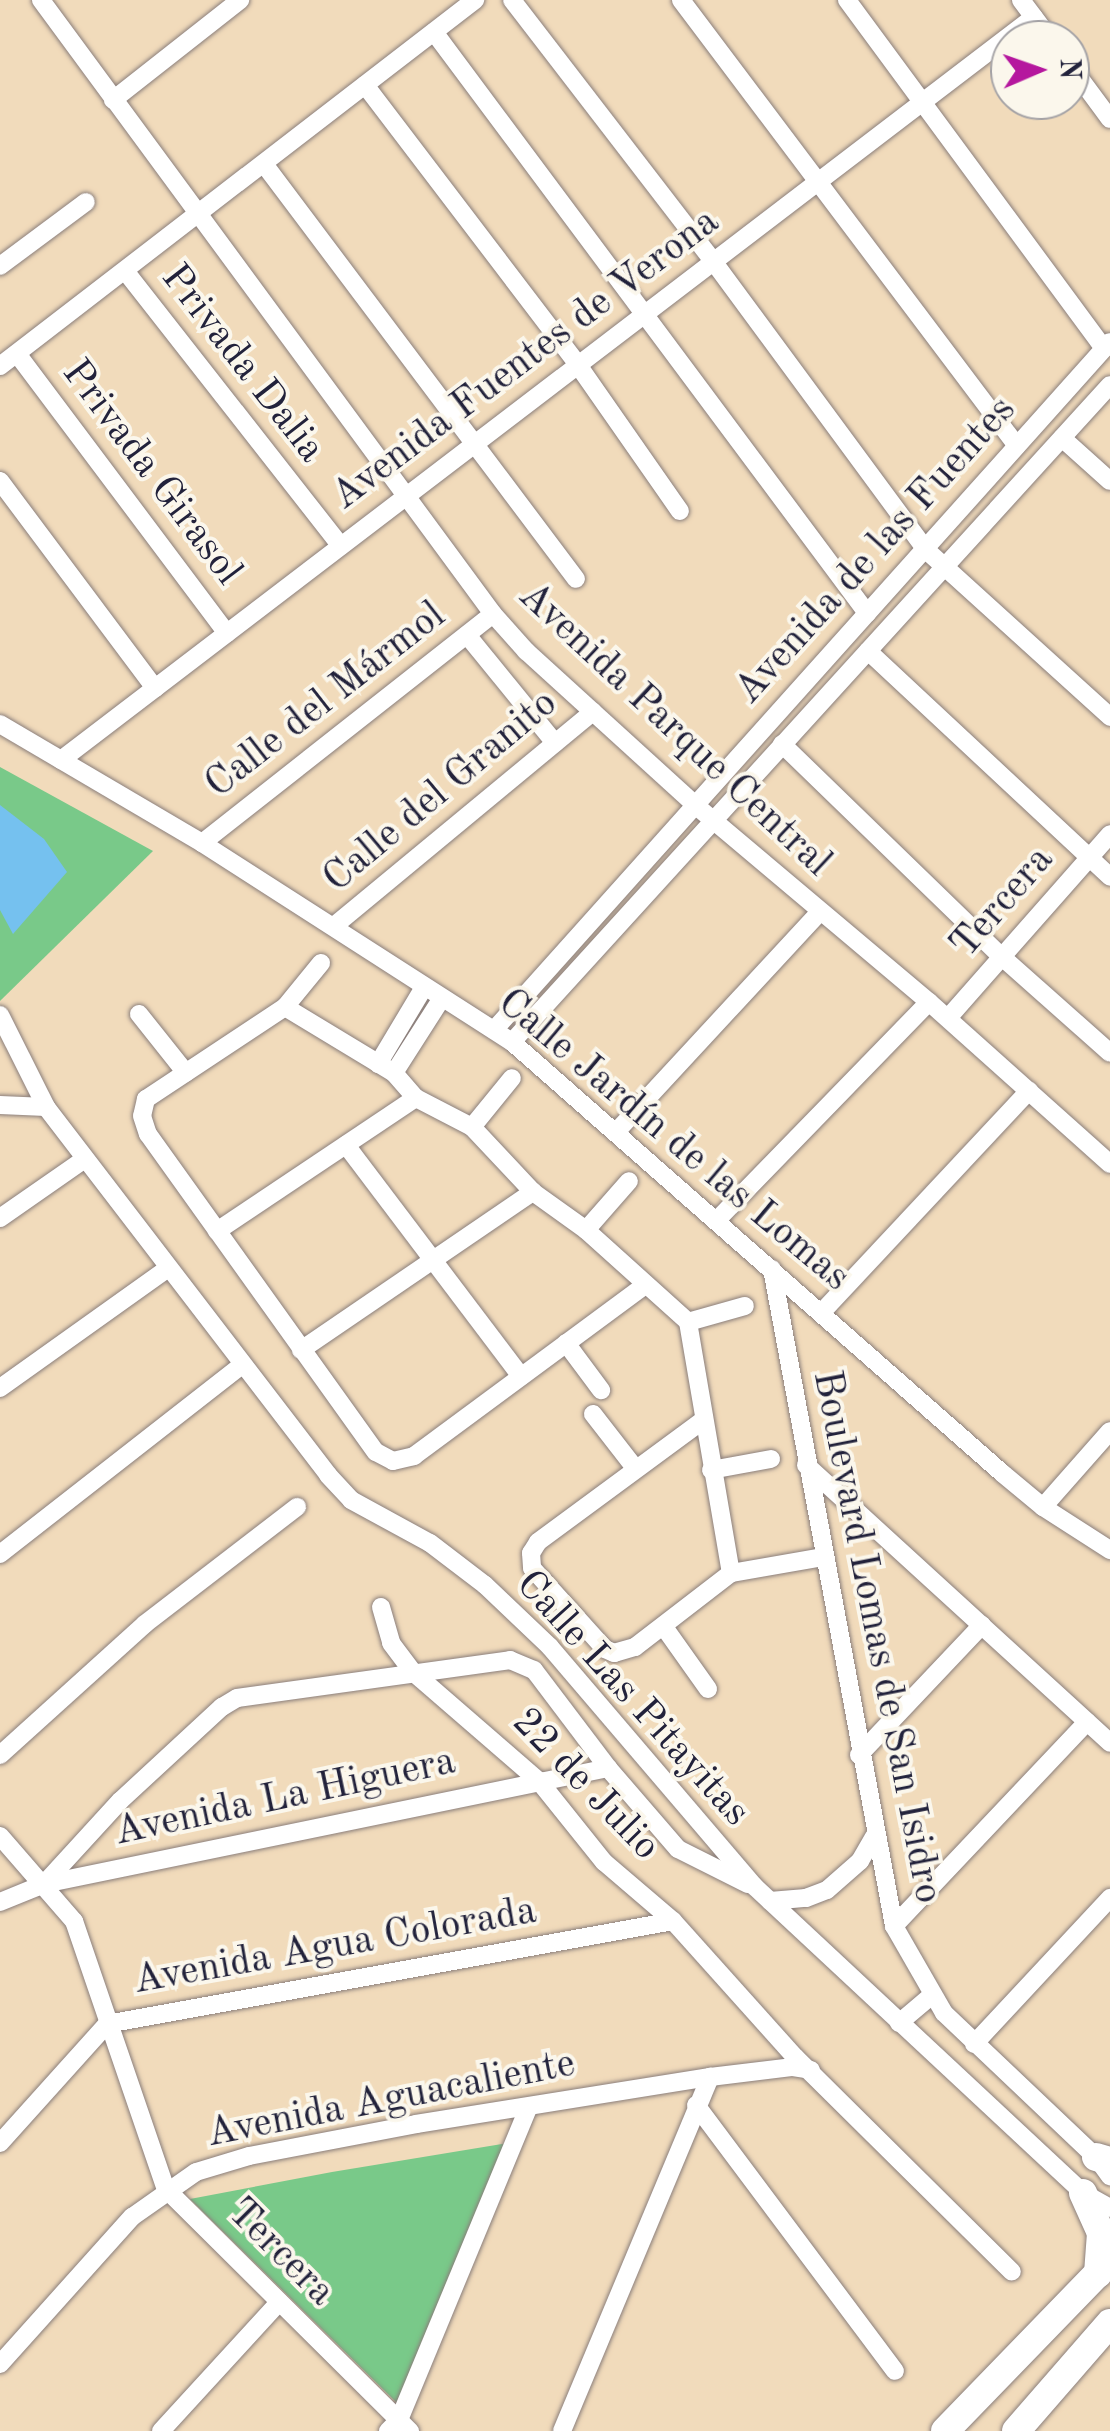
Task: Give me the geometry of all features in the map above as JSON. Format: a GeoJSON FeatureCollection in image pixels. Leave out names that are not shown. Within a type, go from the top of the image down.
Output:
{"type":"FeatureCollection","features":[{"type":"Feature","properties":{"kind":"main road"},"geometry":{"type":"LineString","coordinates":[[945,2431],[1104,2268],[1098,2218],[1084,2193]]}},
{"type":"Feature","properties":{"kind":"main road"},"geometry":{"type":"LineString","coordinates":[[1016,2431],[1110,2323]]}},
{"type":"Feature","properties":{"kind":"street"},"geometry":{"type":"LineString","coordinates":[[114,100],[240,0]]}},
{"type":"Feature","properties":{"kind":"street"},"geometry":{"type":"LineString","coordinates":[[0,366],[18,356],[475,0]]}},
{"type":"Feature","properties":{"kind":"street"},"geometry":{"type":"LineString","coordinates":[[512,0],[713,261],[925,548],[1110,717]]}},
{"type":"Feature","properties":{"kind":"street"},"geometry":{"type":"LineString","coordinates":[[680,0],[1016,446]]}},
{"type":"Feature","properties":{"kind":"street"},"geometry":{"type":"LineString","coordinates":[[847,0],[1107,345]]}},
{"type":"Feature","properties":{"kind":"street"},"geometry":{"type":"LineString","coordinates":[[1022,0],[1036,20]]}},
{"type":"Feature","properties":{"kind":"street","name":"Avenida Parque Central"},"geometry":{"type":"LineString","coordinates":[[43,1],[493,614],[593,712],[696,804],[930,1002],[1110,1164]]}},
{"type":"Feature","properties":{"kind":"street","name":"Avenida Fuentes de Verona"},"geometry":{"type":"LineString","coordinates":[[61,760],[1034,17]]}},
{"type":"Feature","properties":{"kind":"street"},"geometry":{"type":"LineString","coordinates":[[434,32],[867,612]]}},
{"type":"Feature","properties":{"kind":"street"},"geometry":{"type":"LineString","coordinates":[[365,85],[578,365],[680,511]]}},
{"type":"Feature","properties":{"kind":"street"},"geometry":{"type":"LineString","coordinates":[[1090,93],[1110,120]]}},
{"type":"Feature","properties":{"kind":"street"},"geometry":{"type":"LineString","coordinates":[[264,164],[576,579]]}},
{"type":"Feature","properties":{"kind":"street"},"geometry":{"type":"LineString","coordinates":[[0,266],[86,202]]}},
{"type":"Feature","properties":{"kind":"street","name":"Privada Dalia"},"geometry":{"type":"LineString","coordinates":[[126,272],[341,546]]}},
{"type":"Feature","properties":{"kind":"street","name":"Avenida de las Fuentes"},"geometry":{"type":"LineString","coordinates":[[494,1030],[1107,345]]}},
{"type":"Feature","properties":{"kind":"street","name":"Privada Girasol"},"geometry":{"type":"LineString","coordinates":[[18,356],[227,633]]}},
{"type":"Feature","properties":{"kind":"street","name":"Avenida de las Fuentes"},"geometry":{"type":"LineString","coordinates":[[512,1042],[1110,385]]}},
{"type":"Feature","properties":{"kind":"street"},"geometry":{"type":"LineString","coordinates":[[1062,438],[1110,480]]}},
{"type":"Feature","properties":{"kind":"street"},"geometry":{"type":"LineString","coordinates":[[0,482],[155,688]]}},
{"type":"Feature","properties":{"kind":"street","name":"Calle del Mármol"},"geometry":{"type":"LineString","coordinates":[[202,844],[493,614]]}},
{"type":"Feature","properties":{"kind":"street"},"geometry":{"type":"LineString","coordinates":[[467,635],[555,744]]}},
{"type":"Feature","properties":{"kind":"street"},"geometry":{"type":"LineString","coordinates":[[868,651],[1110,877]]}},
{"type":"Feature","properties":{"kind":"street","name":"Calle del Granito"},"geometry":{"type":"LineString","coordinates":[[334,926],[593,712]]}},
{"type":"Feature","properties":{"kind":"street"},"geometry":{"type":"LineString","coordinates":[[0,724],[61,760]]}},
{"type":"Feature","properties":{"kind":"street"},"geometry":{"type":"LineString","coordinates":[[782,744],[1002,957],[1110,1053]]}},
{"type":"Feature","properties":{"kind":"street","name":"Calle Jardín de las Lomas"},"geometry":{"type":"LineString","coordinates":[[61,760],[334,926],[512,1042],[1043,1507],[1077,1525],[1110,1550]]}},
{"type":"Feature","properties":{"kind":"street","name":"Tercera"},"geometry":{"type":"LineString","coordinates":[[948,1018],[1110,834]]}},
{"type":"Feature","properties":{"kind":"street"},"geometry":{"type":"LineString","coordinates":[[616,1132],[820,912]]}},
{"type":"Feature","properties":{"kind":"street"},"geometry":{"type":"LineString","coordinates":[[321,963],[285,1006],[146,1099],[142,1116],[148,1134],[376,1452],[393,1461],[414,1456],[645,1285]]}},
{"type":"Feature","properties":{"kind":"street"},"geometry":{"type":"LineString","coordinates":[[386,1068],[424,987]]}},
{"type":"Feature","properties":{"kind":"street"},"geometry":{"type":"LineString","coordinates":[[386,1068],[442,998]]}},
{"type":"Feature","properties":{"kind":"street"},"geometry":{"type":"LineString","coordinates":[[717,1220],[930,1002]]}},
{"type":"Feature","properties":{"kind":"street"},"geometry":{"type":"LineString","coordinates":[[285,1006],[386,1068],[416,1098],[472,1127],[533,1192],[586,1230],[688,1322],[731,1573]]}},
{"type":"Feature","properties":{"kind":"street"},"geometry":{"type":"LineString","coordinates":[[139,1014],[186,1072]]}},
{"type":"Feature","properties":{"kind":"street","name":"Calle Las Pitayitas"},"geometry":{"type":"LineString","coordinates":[[0,1015],[46,1107],[167,1269],[352,1500],[430,1543],[485,1585],[550,1647],[754,1886],[1084,2193],[1110,2208]]}},
{"type":"Feature","properties":{"kind":"street"},"geometry":{"type":"LineString","coordinates":[[472,1127],[512,1078]]}},
{"type":"Feature","properties":{"kind":"street"},"geometry":{"type":"LineString","coordinates":[[822,1312],[1029,1090]]}},
{"type":"Feature","properties":{"kind":"street"},"geometry":{"type":"LineString","coordinates":[[217,1231],[416,1098]]}},
{"type":"Feature","properties":{"kind":"street"},"geometry":{"type":"LineString","coordinates":[[0,1105],[46,1107]]}},
{"type":"Feature","properties":{"kind":"street"},"geometry":{"type":"LineString","coordinates":[[346,1145],[435,1258],[520,1376]]}},
{"type":"Feature","properties":{"kind":"street"},"geometry":{"type":"LineString","coordinates":[[0,1218],[85,1159]]}},
{"type":"Feature","properties":{"kind":"street"},"geometry":{"type":"LineString","coordinates":[[586,1230],[630,1182]]}},
{"type":"Feature","properties":{"kind":"street"},"geometry":{"type":"LineString","coordinates":[[301,1350],[533,1192]]}},
{"type":"Feature","properties":{"kind":"street"},"geometry":{"type":"LineString","coordinates":[[0,1388],[167,1269]]}},
{"type":"Feature","properties":{"kind":"street","name":"Boulevard Lomas de San Isidro"},"geometry":{"type":"LineString","coordinates":[[772,1269],[874,1837],[894,1926],[930,1996],[974,2044],[1105,2165]]}},
{"type":"Feature","properties":{"kind":"street"},"geometry":{"type":"LineString","coordinates":[[688,1322],[745,1306]]}},
{"type":"Feature","properties":{"kind":"street"},"geometry":{"type":"LineString","coordinates":[[566,1343],[601,1390]]}},
{"type":"Feature","properties":{"kind":"street"},"geometry":{"type":"LineString","coordinates":[[0,1554],[34,1522],[242,1365]]}},
{"type":"Feature","properties":{"kind":"street"},"geometry":{"type":"LineString","coordinates":[[593,1414],[635,1468]]}},
{"type":"Feature","properties":{"kind":"street"},"geometry":{"type":"LineString","coordinates":[[702,1421],[534,1546],[530,1564],[608,1651],[636,1647],[731,1573],[824,1557]]}},
{"type":"Feature","properties":{"kind":"street"},"geometry":{"type":"LineString","coordinates":[[1043,1507],[1110,1430]]}},
{"type":"Feature","properties":{"kind":"street"},"geometry":{"type":"LineString","coordinates":[[712,1470],[771,1459]]}},
{"type":"Feature","properties":{"kind":"street"},"geometry":{"type":"LineString","coordinates":[[806,1465],[1110,1743]]}},
{"type":"Feature","properties":{"kind":"street"},"geometry":{"type":"LineString","coordinates":[[0,1755],[145,1624],[297,1507]]}},
{"type":"Feature","properties":{"kind":"street","name":"22 de Julio"},"geometry":{"type":"LineString","coordinates":[[381,1607],[392,1644],[413,1672],[539,1780],[604,1862],[673,1920],[795,2057],[1012,2272]]}},
{"type":"Feature","properties":{"kind":"street"},"geometry":{"type":"LineString","coordinates":[[859,1755],[982,1626]]}},
{"type":"Feature","properties":{"kind":"street"},"geometry":{"type":"LineString","coordinates":[[664,1627],[708,1689]]}},
{"type":"Feature","properties":{"kind":"street"},"geometry":{"type":"LineString","coordinates":[[44,1884],[120,1801],[222,1707],[248,1696],[510,1660],[526,1664],[678,1850],[754,1886]]}},
{"type":"Feature","properties":{"kind":"street"},"geometry":{"type":"LineString","coordinates":[[894,1926],[1087,1722]]}},
{"type":"Feature","properties":{"kind":"street","name":"Avenida La Higuera"},"geometry":{"type":"LineString","coordinates":[[0,1901],[44,1884],[608,1768]]}},
{"type":"Feature","properties":{"kind":"street","name":"Tercera"},"geometry":{"type":"LineString","coordinates":[[0,1836],[74,1921],[106,2024],[166,2189],[399,2427]]}},
{"type":"Feature","properties":{"kind":"street"},"geometry":{"type":"LineString","coordinates":[[770,1901],[806,1898],[836,1884],[860,1862],[874,1837]]}},
{"type":"Feature","properties":{"kind":"street"},"geometry":{"type":"LineString","coordinates":[[974,2044],[1110,1898]]}},
{"type":"Feature","properties":{"kind":"street","name":"Avenida Agua Colorada"},"geometry":{"type":"LineString","coordinates":[[0,2142],[106,2024],[673,1920]]}},
{"type":"Feature","properties":{"kind":"street"},"geometry":{"type":"LineString","coordinates":[[899,2023],[930,1996]]}},
{"type":"Feature","properties":{"kind":"street","name":"Avenida Aguacaliente"},"geometry":{"type":"LineString","coordinates":[[0,2364],[132,2217],[166,2189],[196,2172],[250,2156],[710,2077],[792,2068],[812,2070]]}},
{"type":"Feature","properties":{"kind":"street"},"geometry":{"type":"LineString","coordinates":[[562,2431],[710,2077]]}},
{"type":"Feature","properties":{"kind":"street"},"geometry":{"type":"LineString","coordinates":[[696,2105],[895,2371]]}},
{"type":"Feature","properties":{"kind":"street"},"geometry":{"type":"LineString","coordinates":[[399,2427],[528,2108]]}},
{"type":"Feature","properties":{"kind":"street"},"geometry":{"type":"LineString","coordinates":[[161,2431],[280,2302]]}},
{"type":"Feature","properties":{"kind":"green space"},"geometry":{"type":"Polygon","coordinates":[[[0,767],[153,851],[0,1001],[0,767]]]}},
{"type":"Feature","properties":{"kind":"green space"},"geometry":{"type":"Polygon","coordinates":[[[508,2143],[399,2405],[190,2199],[332,2172],[508,2143]]]}},
{"type":"Feature","properties":{"kind":"water"},"geometry":{"type":"Polygon","coordinates":[[[0,805],[44,839],[67,872],[13,934],[0,910],[0,805]]]}}]}
